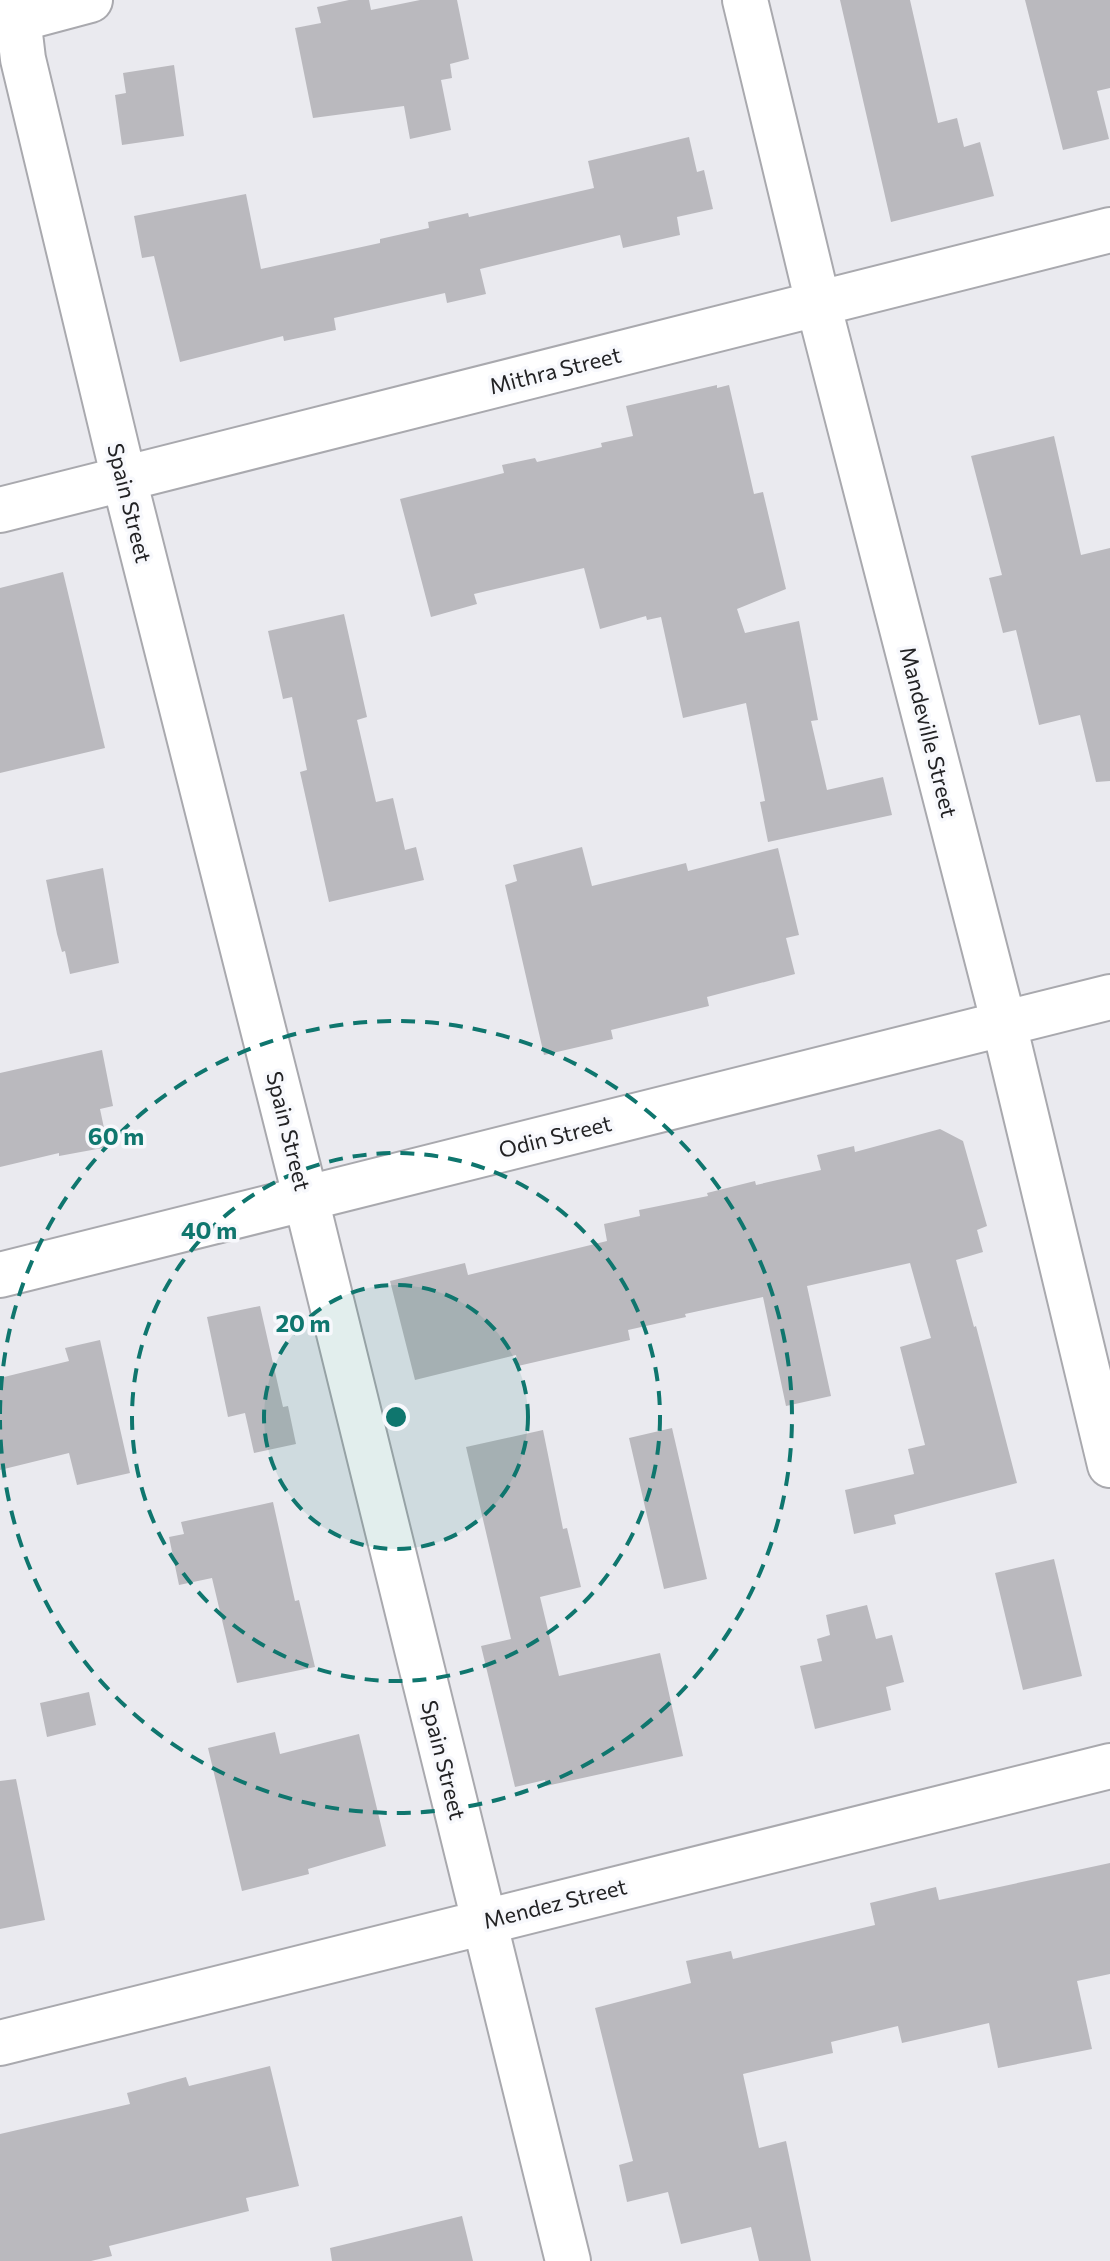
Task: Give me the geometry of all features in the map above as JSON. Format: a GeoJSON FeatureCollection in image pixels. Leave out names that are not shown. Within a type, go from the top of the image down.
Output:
{"type":"FeatureCollection","features":[{"type":"Feature","properties":{"kind":"street"},"geometry":{"type":"LineString","coordinates":[[11,15],[90,0]]}},
{"type":"Feature","properties":{"kind":"street","name":"Mandeville Street"},"geometry":{"type":"LineString","coordinates":[[745,0],[818,303],[1004,1024],[1110,1465]]}},
{"type":"Feature","properties":{"kind":"street","name":"Spain Street"},"geometry":{"type":"LineString","coordinates":[[11,15],[568,2261]]}},
{"type":"Feature","properties":{"kind":"street","name":"Mithra Street"},"geometry":{"type":"LineString","coordinates":[[0,510],[1110,230]]}},
{"type":"Feature","properties":{"kind":"street","name":"Odin Street"},"geometry":{"type":"LineString","coordinates":[[0,1275],[1110,997]]}},
{"type":"Feature","properties":{"kind":"street","name":"Mendez Street"},"geometry":{"type":"LineString","coordinates":[[0,2043],[1110,1766]]}},
{"type":"Feature","properties":{"kind":"building"},"geometry":{"type":"Polygon","coordinates":[[[349,0],[369,0],[371,10],[420,0],[457,0],[469,59],[450,64],[452,78],[441,80],[451,130],[410,139],[404,106],[313,118],[295,28],[321,23],[317,7],[349,0]]]}},
{"type":"Feature","properties":{"kind":"building"},"geometry":{"type":"Polygon","coordinates":[[[840,0],[910,0],[938,123],[957,118],[964,147],[980,142],[994,196],[891,222],[840,0]]]}},
{"type":"Feature","properties":{"kind":"building"},"geometry":{"type":"Polygon","coordinates":[[[1025,0],[1110,0],[1110,88],[1097,91],[1109,139],[1063,150],[1025,0]]]}},
{"type":"Feature","properties":{"kind":"building"},"geometry":{"type":"Polygon","coordinates":[[[174,65],[184,136],[122,145],[115,95],[126,93],[123,73],[174,65]]]}},
{"type":"Feature","properties":{"kind":"building"},"geometry":{"type":"Polygon","coordinates":[[[689,137],[697,172],[704,170],[713,209],[677,217],[680,235],[623,248],[620,235],[480,269],[486,294],[447,303],[445,293],[334,318],[336,330],[284,341],[283,336],[180,362],[154,256],[142,258],[134,216],[246,194],[261,269],[380,243],[380,239],[429,228],[428,222],[468,213],[469,217],[594,188],[588,161],[689,137]]]}},
{"type":"Feature","properties":{"kind":"building"},"geometry":{"type":"Polygon","coordinates":[[[717,385],[717,388],[729,385],[754,494],[763,492],[786,589],[737,609],[745,633],[799,621],[818,720],[811,721],[827,790],[883,777],[892,815],[768,842],[760,802],[765,801],[746,703],[683,718],[661,617],[647,620],[646,616],[600,629],[584,568],[474,594],[477,604],[431,617],[400,499],[504,473],[502,465],[535,458],[537,462],[602,447],[601,443],[633,436],[626,406],[717,385]]]}},
{"type":"Feature","properties":{"kind":"building"},"geometry":{"type":"Polygon","coordinates":[[[1054,436],[1081,555],[1110,548],[1110,781],[1096,782],[1080,715],[1039,725],[1016,630],[1003,633],[989,578],[1002,575],[971,456],[1054,436]]]}},
{"type":"Feature","properties":{"kind":"building"},"geometry":{"type":"Polygon","coordinates":[[[63,572],[105,748],[0,773],[0,588],[63,572]]]}},
{"type":"Feature","properties":{"kind":"building"},"geometry":{"type":"Polygon","coordinates":[[[344,614],[367,717],[357,720],[376,802],[393,798],[405,850],[416,847],[424,880],[329,902],[300,772],[307,770],[292,697],[283,699],[268,631],[344,614]]]}},
{"type":"Feature","properties":{"kind":"building"},"geometry":{"type":"Polygon","coordinates":[[[582,847],[592,886],[686,863],[688,871],[778,848],[799,935],[786,938],[795,974],[707,997],[709,1006],[611,1030],[613,1039],[544,1055],[505,885],[517,881],[513,865],[582,847]]]}},
{"type":"Feature","properties":{"kind":"building"},"geometry":{"type":"Polygon","coordinates":[[[103,868],[119,963],[70,974],[57,934],[46,880],[103,868]]]}},
{"type":"Feature","properties":{"kind":"building"},"geometry":{"type":"Polygon","coordinates":[[[102,1050],[113,1106],[100,1109],[108,1147],[59,1156],[59,1153],[0,1167],[0,1073],[102,1050]]]}},
{"type":"Feature","properties":{"kind":"building"},"geometry":{"type":"Polygon","coordinates":[[[940,1129],[963,1141],[987,1226],[977,1230],[983,1252],[956,1260],[1017,1483],[894,1515],[896,1524],[854,1534],[845,1490],[914,1474],[908,1449],[925,1445],[900,1347],[931,1338],[910,1263],[807,1286],[831,1396],[786,1406],[763,1297],[628,1330],[630,1340],[518,1366],[516,1355],[415,1380],[390,1281],[465,1263],[468,1275],[607,1241],[604,1224],[640,1216],[639,1210],[708,1196],[707,1193],[755,1181],[756,1185],[821,1170],[817,1155],[854,1146],[855,1152],[940,1129]]]}},
{"type":"Feature","properties":{"kind":"building"},"geometry":{"type":"Polygon","coordinates":[[[260,1306],[283,1407],[288,1406],[296,1444],[254,1453],[245,1413],[228,1417],[207,1317],[260,1306]]]}},
{"type":"Feature","properties":{"kind":"building"},"geometry":{"type":"Polygon","coordinates":[[[100,1340],[130,1473],[77,1485],[69,1453],[0,1470],[0,1378],[69,1361],[65,1348],[100,1340]]]}},
{"type":"Feature","properties":{"kind":"building"},"geometry":{"type":"Polygon","coordinates":[[[672,1428],[707,1579],[664,1589],[629,1438],[672,1428]]]}},
{"type":"Feature","properties":{"kind":"building"},"geometry":{"type":"Polygon","coordinates":[[[543,1430],[563,1529],[567,1528],[581,1587],[540,1597],[559,1676],[660,1653],[683,1756],[546,1786],[545,1780],[515,1787],[481,1646],[511,1639],[466,1447],[543,1430]]]}},
{"type":"Feature","properties":{"kind":"building"},"geometry":{"type":"Polygon","coordinates":[[[273,1502],[295,1601],[299,1600],[315,1667],[237,1683],[212,1578],[179,1585],[169,1537],[184,1534],[181,1522],[273,1502]]]}},
{"type":"Feature","properties":{"kind":"building"},"geometry":{"type":"Polygon","coordinates":[[[1054,1559],[1082,1676],[1023,1690],[995,1573],[1054,1559]]]}},
{"type":"Feature","properties":{"kind":"building"},"geometry":{"type":"Polygon","coordinates":[[[867,1605],[876,1639],[892,1635],[904,1682],[886,1687],[891,1710],[815,1729],[800,1666],[822,1661],[817,1639],[830,1635],[826,1615],[867,1605]]]}},
{"type":"Feature","properties":{"kind":"building"},"geometry":{"type":"Polygon","coordinates":[[[89,1692],[96,1725],[47,1737],[40,1703],[89,1692]]]}},
{"type":"Feature","properties":{"kind":"building"},"geometry":{"type":"Polygon","coordinates":[[[275,1732],[280,1754],[359,1734],[386,1846],[308,1869],[309,1874],[242,1891],[208,1748],[275,1732]]]}},
{"type":"Feature","properties":{"kind":"building"},"geometry":{"type":"Polygon","coordinates":[[[16,1779],[45,1920],[0,1929],[0,1781],[16,1779]]]}},
{"type":"Feature","properties":{"kind":"building"},"geometry":{"type":"Polygon","coordinates":[[[1110,1863],[1110,1974],[1077,1981],[1092,2049],[998,2068],[989,2023],[902,2043],[898,2026],[831,2042],[833,2053],[743,2074],[759,2148],[786,2141],[811,2261],[759,2261],[751,2227],[681,2244],[668,2192],[627,2202],[619,2165],[633,2161],[595,2008],[691,1983],[686,1961],[731,1951],[733,1959],[875,1925],[870,1903],[936,1887],[939,1900],[1110,1863]]]}},
{"type":"Feature","properties":{"kind":"building"},"geometry":{"type":"Polygon","coordinates":[[[270,2066],[299,2186],[246,2198],[249,2211],[109,2246],[112,2256],[91,2261],[0,2261],[0,2134],[130,2104],[127,2093],[186,2077],[189,2086],[270,2066]]]}},
{"type":"Feature","properties":{"kind":"building"},"geometry":{"type":"Polygon","coordinates":[[[462,2216],[473,2261],[332,2261],[330,2248],[462,2216]]]}}]}
